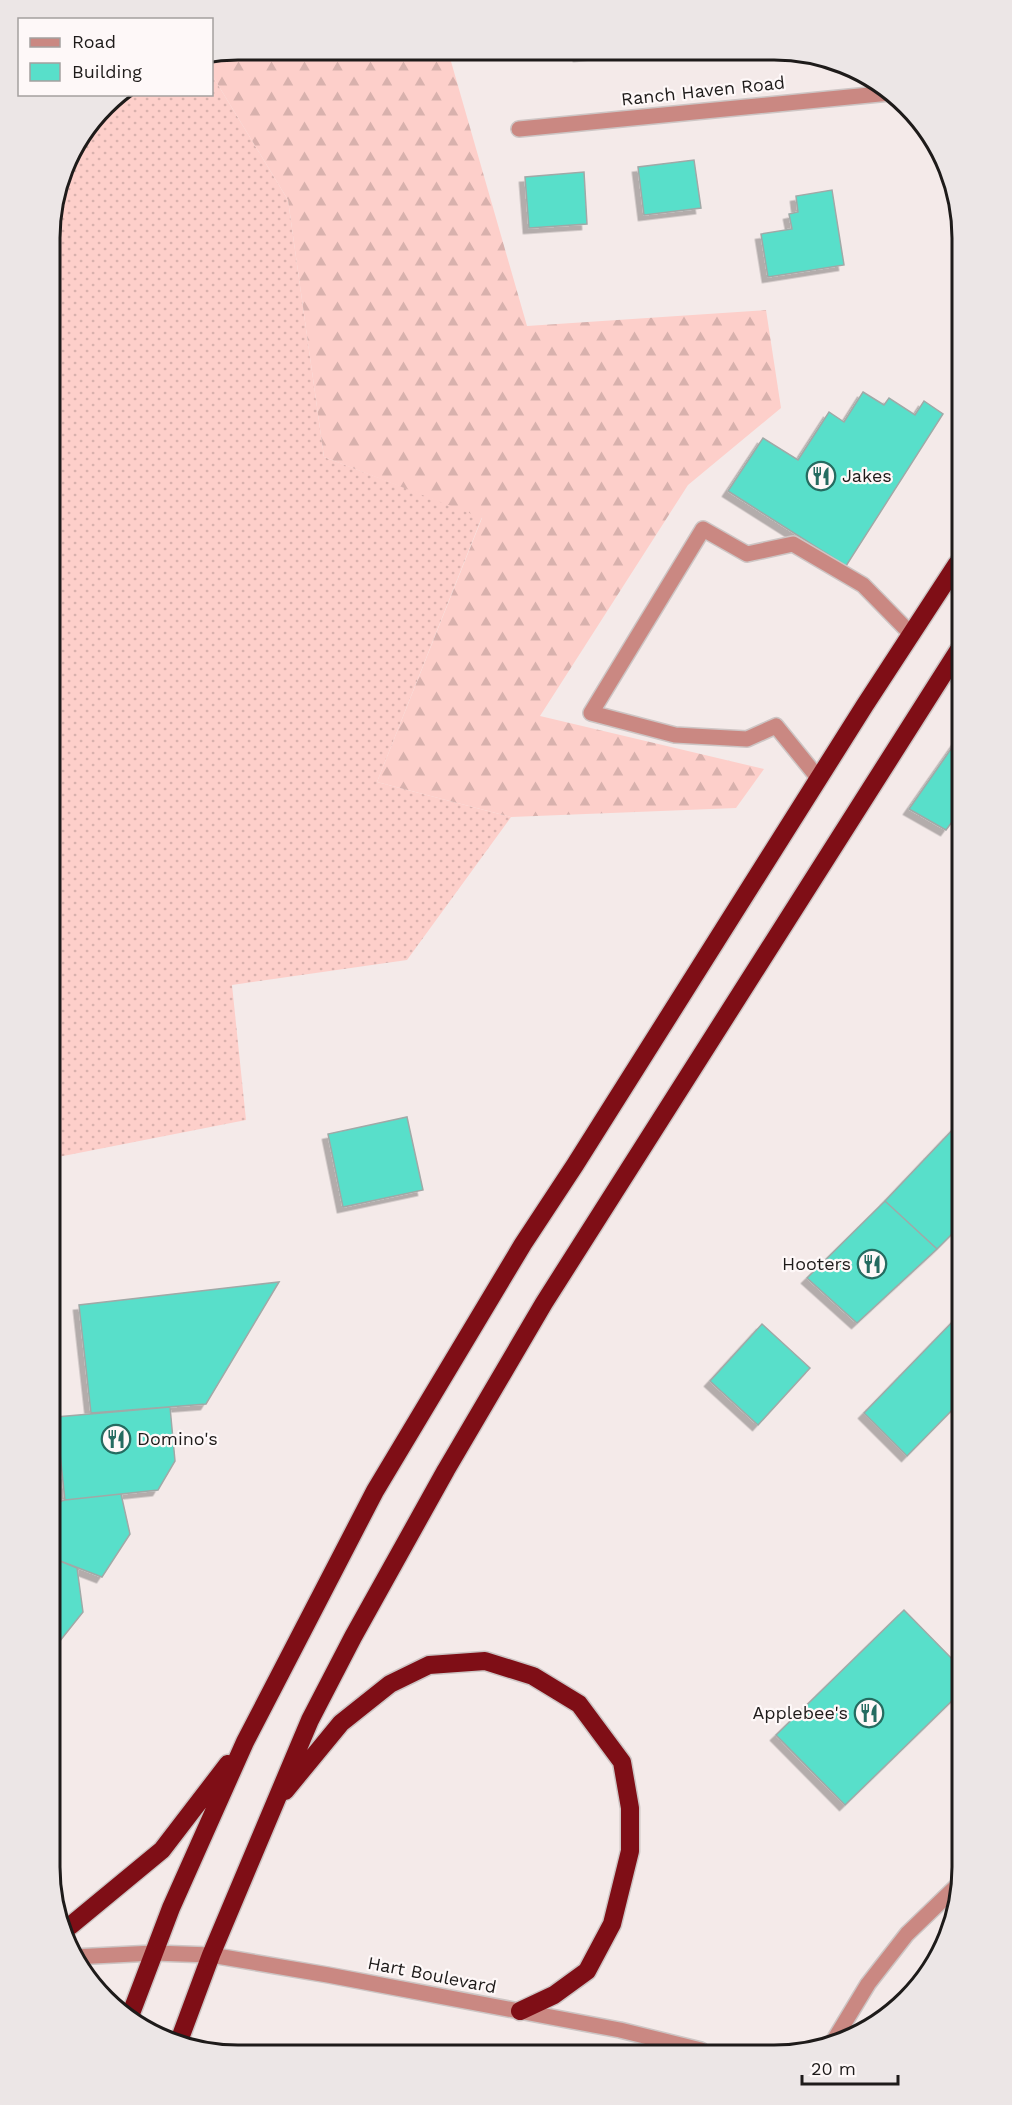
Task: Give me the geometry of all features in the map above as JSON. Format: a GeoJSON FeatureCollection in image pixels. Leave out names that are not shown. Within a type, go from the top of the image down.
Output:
{"type":"FeatureCollection","features":[{"type":"Feature","properties":{"kind":"highway"},"geometry":{"type":"LineString","coordinates":[[132,2010],[171,1908],[245,1742],[375,1491],[523,1244],[952,572]]}},
{"type":"Feature","properties":{"kind":"highway"},"geometry":{"type":"LineString","coordinates":[[181,2036],[211,1955],[310,1720],[353,1637],[446,1470],[544,1303],[952,660]]}},
{"type":"Feature","properties":{"kind":"highway"},"geometry":{"type":"LineString","coordinates":[[273,1806],[341,1723],[390,1684],[429,1665],[485,1661],[533,1676],[579,1704],[622,1762],[630,1808],[630,1851],[612,1924],[587,1971],[554,1995],[520,2011]]}},
{"type":"Feature","properties":{"kind":"highway"},"geometry":{"type":"LineString","coordinates":[[71,1926],[162,1850],[245,1742]]}},
{"type":"Feature","properties":{"kind":"street","name":"Ranch Haven Road"},"geometry":{"type":"LineString","coordinates":[[519,129],[878,94]]}},
{"type":"Feature","properties":{"kind":"street"},"geometry":{"type":"LineString","coordinates":[[819,779],[776,726],[747,739],[675,735],[591,713],[703,529],[747,554],[793,544],[863,585],[911,634]]}},
{"type":"Feature","properties":{"kind":"street"},"geometry":{"type":"LineString","coordinates":[[839,2032],[874,1975],[908,1934],[950,1893]]}},
{"type":"Feature","properties":{"kind":"street","name":"Hart Boulevard"},"geometry":{"type":"LineString","coordinates":[[84,1956],[154,1953],[211,1955],[620,2030],[681,2045]]}},
{"type":"Feature","properties":{"kind":"green space"},"geometry":{"type":"Polygon","coordinates":[[[451,60],[527,326],[766,310],[781,408],[688,485],[540,716],[764,769],[736,808],[511,817],[377,782],[482,518],[324,457],[288,200],[213,77],[213,62],[451,60]]]}},
{"type":"Feature","properties":{"kind":"green space"},"geometry":{"type":"Polygon","coordinates":[[[213,77],[288,200],[324,457],[482,517],[377,782],[511,817],[407,960],[232,985],[246,1120],[60,1157],[60,227],[63,204],[78,159],[97,130],[121,104],[131,96],[213,96],[213,77]]]}},
{"type":"Feature","properties":{"kind":"building"},"geometry":{"type":"Polygon","coordinates":[[[694,160],[701,208],[644,215],[638,167],[694,160]]]}},
{"type":"Feature","properties":{"kind":"building"},"geometry":{"type":"Polygon","coordinates":[[[584,172],[587,224],[529,228],[525,177],[584,172]]]}},
{"type":"Feature","properties":{"kind":"building"},"geometry":{"type":"Polygon","coordinates":[[[832,190],[844,265],[768,277],[761,234],[792,229],[789,214],[798,212],[796,196],[832,190]]]}},
{"type":"Feature","properties":{"kind":"building","name":"Jakes"},"geometry":{"type":"Polygon","coordinates":[[[863,392],[884,405],[889,398],[915,415],[924,401],[943,414],[846,566],[728,491],[763,438],[798,460],[829,412],[844,422],[863,392]]]}},
{"type":"Feature","properties":{"kind":"building"},"geometry":{"type":"Polygon","coordinates":[[[952,748],[952,822],[946,830],[909,809],[952,748]]]}},
{"type":"Feature","properties":{"kind":"building"},"geometry":{"type":"Polygon","coordinates":[[[407,1117],[423,1190],[343,1207],[328,1134],[407,1117]]]}},
{"type":"Feature","properties":{"kind":"building"},"geometry":{"type":"Polygon","coordinates":[[[952,1130],[952,1234],[937,1249],[885,1201],[952,1130]]]}},
{"type":"Feature","properties":{"kind":"building","name":"Hooters"},"geometry":{"type":"Polygon","coordinates":[[[885,1201],[937,1249],[857,1323],[807,1278],[885,1201]]]}},
{"type":"Feature","properties":{"kind":"building"},"geometry":{"type":"Polygon","coordinates":[[[279,1282],[206,1404],[91,1413],[79,1305],[279,1282]]]}},
{"type":"Feature","properties":{"kind":"building"},"geometry":{"type":"Polygon","coordinates":[[[952,1322],[952,1410],[907,1456],[864,1413],[952,1322]]]}},
{"type":"Feature","properties":{"kind":"building"},"geometry":{"type":"Polygon","coordinates":[[[762,1324],[810,1368],[758,1425],[710,1381],[762,1324]]]}},
{"type":"Feature","properties":{"kind":"building","name":"Domino's"},"geometry":{"type":"Polygon","coordinates":[[[170,1407],[175,1461],[158,1490],[65,1500],[60,1454],[60,1417],[170,1407]]]}},
{"type":"Feature","properties":{"kind":"building"},"geometry":{"type":"Polygon","coordinates":[[[121,1494],[130,1534],[102,1577],[60,1561],[60,1502],[121,1494]]]}},
{"type":"Feature","properties":{"kind":"building"},"geometry":{"type":"Polygon","coordinates":[[[60,1561],[77,1568],[83,1612],[60,1641],[60,1561]]]}},
{"type":"Feature","properties":{"kind":"building","name":"Applebee's"},"geometry":{"type":"Polygon","coordinates":[[[904,1610],[952,1659],[952,1701],[845,1805],[776,1735],[904,1610]]]}},
{"type":"Feature","properties":{"kind":"place","name":"Jakes"},"geometry":{"type":"Point","coordinates":[821,476]}},
{"type":"Feature","properties":{"kind":"place","name":"Hooters"},"geometry":{"type":"Point","coordinates":[872,1264]}},
{"type":"Feature","properties":{"kind":"place","name":"Domino's"},"geometry":{"type":"Point","coordinates":[116,1439]}},
{"type":"Feature","properties":{"kind":"place","name":"Applebee's"},"geometry":{"type":"Point","coordinates":[869,1713]}}]}
